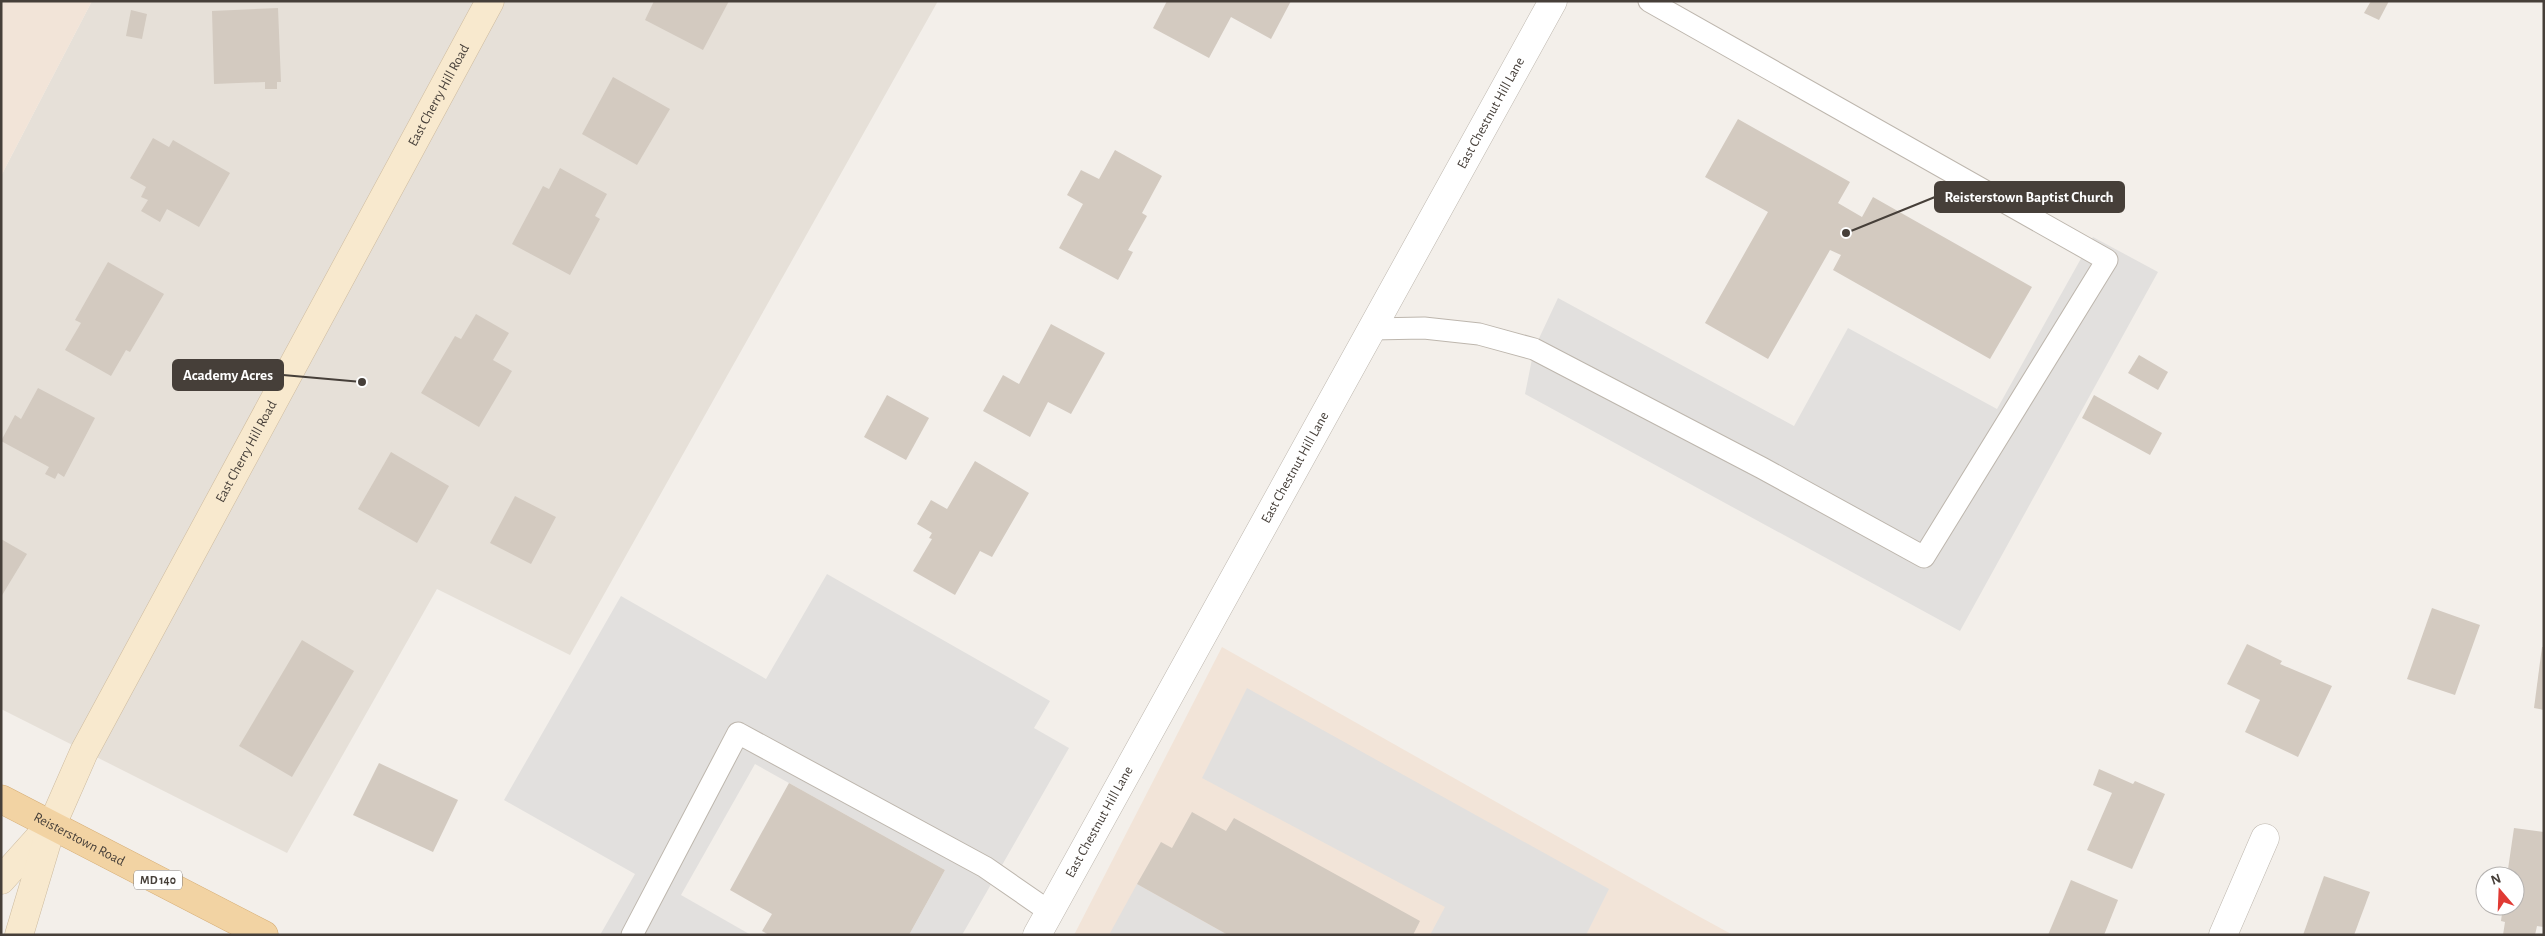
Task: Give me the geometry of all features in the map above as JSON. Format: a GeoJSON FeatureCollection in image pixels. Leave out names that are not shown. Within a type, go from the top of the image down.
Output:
{"type":"FeatureCollection","features":[{"type":"Feature","properties":{"kind":"main road","name":"East Cherry Hill Road"},"geometry":{"type":"LineString","coordinates":[[52,825],[88,743],[489,2]]}},
{"type":"Feature","properties":{"kind":"main road","name":"Reisterstown Road"},"geometry":{"type":"LineString","coordinates":[[1,799],[264,935]]}},
{"type":"Feature","properties":{"kind":"main road"},"geometry":{"type":"LineString","coordinates":[[1,880],[52,825]]}},
{"type":"Feature","properties":{"kind":"main road"},"geometry":{"type":"LineString","coordinates":[[19,935],[52,825]]}},
{"type":"Feature","properties":{"kind":"street","name":"East Chestnut Hill Lane"},"geometry":{"type":"LineString","coordinates":[[1043,923],[1553,1]]}},
{"type":"Feature","properties":{"kind":"street"},"geometry":{"type":"LineString","coordinates":[[2223,935],[2265,838]]}},
{"type":"Feature","properties":{"kind":"lane"},"geometry":{"type":"LineString","coordinates":[[1372,329],[1424,328],[1479,334],[1534,349],[1762,468],[1924,557],[2107,260],[1649,1]]}},
{"type":"Feature","properties":{"kind":"lane"},"geometry":{"type":"LineString","coordinates":[[632,935],[738,733],[985,866],[1043,923]]}},
{"type":"Feature","properties":{"kind":"shaded area"},"geometry":{"type":"Polygon","coordinates":[[[1,1],[92,1],[1,176],[1,1]]]}},
{"type":"Feature","properties":{"kind":"shaded area"},"geometry":{"type":"Polygon","coordinates":[[[92,1],[938,1],[570,655],[437,589],[287,853],[1,709],[1,176],[92,1]]]}},
{"type":"Feature","properties":{"kind":"shaded area"},"geometry":{"type":"Polygon","coordinates":[[[2093,237],[2158,272],[1960,631],[1525,394],[1534,349],[1558,298],[1794,426],[1848,328],[1997,409],[2093,237]]]}},
{"type":"Feature","properties":{"kind":"shaded area"},"geometry":{"type":"Polygon","coordinates":[[[827,574],[1050,701],[1034,728],[1069,748],[962,935],[909,935],[945,870],[755,764],[681,895],[751,935],[600,935],[635,874],[504,800],[621,596],[766,679],[827,574]]]}},
{"type":"Feature","properties":{"kind":"shaded area"},"geometry":{"type":"Polygon","coordinates":[[[1222,647],[1700,917],[1733,935],[1074,935],[1222,647]]]}},
{"type":"Feature","properties":{"kind":"shaded area"},"geometry":{"type":"Polygon","coordinates":[[[1247,688],[1609,889],[1586,935],[1430,935],[1445,907],[1202,778],[1247,688]]]}},
{"type":"Feature","properties":{"kind":"shaded area"},"geometry":{"type":"Polygon","coordinates":[[[1137,884],[1228,935],[1109,935],[1137,884]]]}},
{"type":"Feature","properties":{"kind":"building"},"geometry":{"type":"Polygon","coordinates":[[[654,1],[729,1],[703,50],[645,20],[654,1]]]}},
{"type":"Feature","properties":{"kind":"building"},"geometry":{"type":"Polygon","coordinates":[[[1167,1],[1291,1],[1271,39],[1231,17],[1209,58],[1153,28],[1167,1]]]}},
{"type":"Feature","properties":{"kind":"building"},"geometry":{"type":"Polygon","coordinates":[[[2371,1],[2389,1],[2379,20],[2364,13],[2371,1]]]}},
{"type":"Feature","properties":{"kind":"building"},"geometry":{"type":"Polygon","coordinates":[[[278,8],[281,82],[277,82],[277,89],[265,89],[265,82],[214,84],[212,11],[278,8]]]}},
{"type":"Feature","properties":{"kind":"building"},"geometry":{"type":"Polygon","coordinates":[[[131,10],[147,14],[142,39],[126,36],[131,10]]]}},
{"type":"Feature","properties":{"kind":"building"},"geometry":{"type":"Polygon","coordinates":[[[613,77],[670,109],[637,165],[582,134],[613,77]]]}},
{"type":"Feature","properties":{"kind":"building"},"geometry":{"type":"Polygon","coordinates":[[[1738,119],[1850,182],[1838,203],[1862,217],[1873,197],[2032,287],[1990,359],[1833,270],[1841,255],[1830,250],[1768,359],[1705,323],[1768,212],[1705,177],[1738,119]]]}},
{"type":"Feature","properties":{"kind":"building"},"geometry":{"type":"Polygon","coordinates":[[[153,138],[169,147],[173,140],[230,173],[199,227],[167,209],[160,222],[141,211],[148,200],[141,197],[146,187],[130,178],[153,138]]]}},
{"type":"Feature","properties":{"kind":"building"},"geometry":{"type":"Polygon","coordinates":[[[1115,150],[1162,176],[1142,213],[1147,216],[1128,250],[1133,252],[1118,280],[1059,248],[1083,204],[1067,195],[1081,170],[1099,179],[1115,150]]]}},
{"type":"Feature","properties":{"kind":"building"},"geometry":{"type":"Polygon","coordinates":[[[560,168],[607,194],[595,216],[600,219],[570,275],[512,244],[543,186],[549,189],[560,168]]]}},
{"type":"Feature","properties":{"kind":"building"},"geometry":{"type":"Polygon","coordinates":[[[108,262],[164,294],[130,352],[126,350],[111,376],[65,350],[81,323],[75,320],[108,262]]]}},
{"type":"Feature","properties":{"kind":"building"},"geometry":{"type":"Polygon","coordinates":[[[476,314],[509,333],[493,360],[512,371],[479,427],[421,393],[455,336],[461,339],[476,314]]]}},
{"type":"Feature","properties":{"kind":"building"},"geometry":{"type":"Polygon","coordinates":[[[1051,324],[1105,353],[1071,414],[1048,402],[1030,437],[983,411],[1003,375],[1019,384],[1051,324]]]}},
{"type":"Feature","properties":{"kind":"building"},"geometry":{"type":"Polygon","coordinates":[[[2139,355],[2168,372],[2158,390],[2128,373],[2139,355]]]}},
{"type":"Feature","properties":{"kind":"building"},"geometry":{"type":"Polygon","coordinates":[[[38,388],[95,418],[64,477],[58,473],[55,479],[45,474],[49,467],[1,441],[15,415],[21,419],[38,388]]]}},
{"type":"Feature","properties":{"kind":"building"},"geometry":{"type":"Polygon","coordinates":[[[887,395],[929,418],[906,460],[864,437],[887,395]]]}},
{"type":"Feature","properties":{"kind":"building"},"geometry":{"type":"Polygon","coordinates":[[[2094,395],[2162,433],[2150,455],[2082,418],[2094,395]]]}},
{"type":"Feature","properties":{"kind":"building"},"geometry":{"type":"Polygon","coordinates":[[[391,452],[449,486],[417,543],[358,509],[391,452]]]}},
{"type":"Feature","properties":{"kind":"building"},"geometry":{"type":"Polygon","coordinates":[[[975,461],[1029,493],[992,557],[980,551],[955,595],[913,571],[932,539],[929,538],[932,533],[917,524],[931,500],[947,509],[975,461]]]}},
{"type":"Feature","properties":{"kind":"building"},"geometry":{"type":"Polygon","coordinates":[[[515,496],[556,517],[531,564],[490,543],[515,496]]]}},
{"type":"Feature","properties":{"kind":"building"},"geometry":{"type":"Polygon","coordinates":[[[1,539],[27,554],[1,597],[1,539]]]}},
{"type":"Feature","properties":{"kind":"building"},"geometry":{"type":"Polygon","coordinates":[[[2432,608],[2480,625],[2455,695],[2407,679],[2432,608]]]}},
{"type":"Feature","properties":{"kind":"building"},"geometry":{"type":"Polygon","coordinates":[[[302,640],[354,671],[292,777],[239,746],[302,640]]]}},
{"type":"Feature","properties":{"kind":"building"},"geometry":{"type":"Polygon","coordinates":[[[2247,644],[2282,661],[2280,664],[2332,686],[2298,757],[2245,732],[2260,700],[2227,684],[2247,644]]]}},
{"type":"Feature","properties":{"kind":"building"},"geometry":{"type":"Polygon","coordinates":[[[2542,647],[2544,647],[2544,710],[2534,708],[2542,647]]]}},
{"type":"Feature","properties":{"kind":"building"},"geometry":{"type":"Polygon","coordinates":[[[379,763],[458,800],[433,852],[353,815],[379,763]]]}},
{"type":"Feature","properties":{"kind":"building"},"geometry":{"type":"Polygon","coordinates":[[[2099,769],[2133,784],[2135,781],[2165,794],[2132,869],[2087,850],[2112,793],[2093,785],[2099,769]]]}},
{"type":"Feature","properties":{"kind":"building"},"geometry":{"type":"Polygon","coordinates":[[[789,783],[945,870],[909,935],[769,935],[762,931],[772,914],[730,890],[789,783]]]}},
{"type":"Feature","properties":{"kind":"building"},"geometry":{"type":"Polygon","coordinates":[[[1192,812],[1226,831],[1234,818],[1420,921],[1413,935],[1228,935],[1137,884],[1161,842],[1172,848],[1192,812]]]}},
{"type":"Feature","properties":{"kind":"building"},"geometry":{"type":"Polygon","coordinates":[[[2514,828],[2544,832],[2544,927],[2537,926],[2535,935],[2503,935],[2505,922],[2501,921],[2502,916],[2525,916],[2525,866],[2508,866],[2514,828]]]}},
{"type":"Feature","properties":{"kind":"building"},"geometry":{"type":"Polygon","coordinates":[[[2324,876],[2370,892],[2354,935],[2303,935],[2324,876]]]}},
{"type":"Feature","properties":{"kind":"building"},"geometry":{"type":"Polygon","coordinates":[[[2071,880],[2118,900],[2104,935],[2048,935],[2071,880]]]}},
{"type":"Feature","properties":{"kind":"place","name":"Reisterstown Baptist Church"},"geometry":{"type":"Point","coordinates":[1846,233]}},
{"type":"Feature","properties":{"kind":"place","name":"Academy Acres"},"geometry":{"type":"Point","coordinates":[362,382]}}]}
